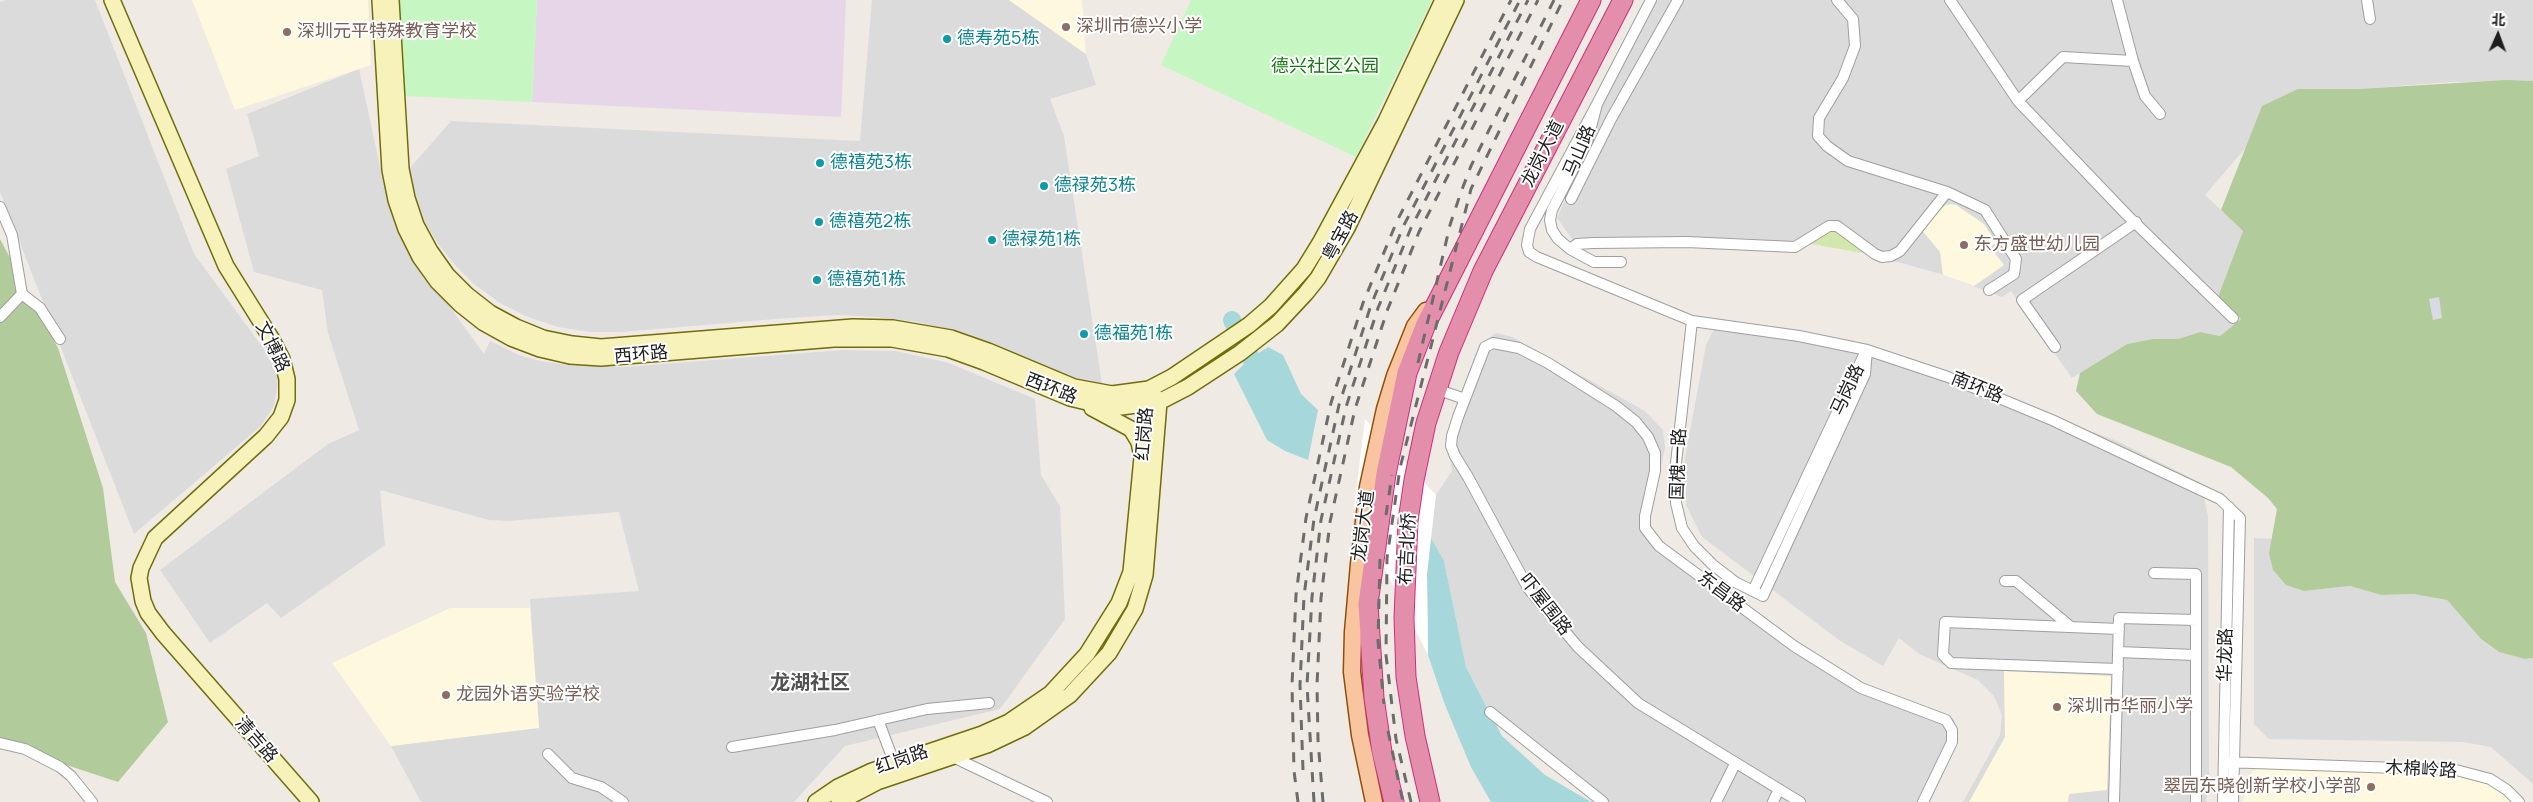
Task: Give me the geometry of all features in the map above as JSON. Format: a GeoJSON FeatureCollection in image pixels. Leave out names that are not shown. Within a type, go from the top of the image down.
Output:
{"type":"FeatureCollection","features":[{"type":"Feature","properties":{"kind":"highway","name":"龙岗大道"},"geometry":{"type":"LineString","coordinates":[[1392,446],[1407,373],[1426,324],[1591,0]]}},
{"type":"Feature","properties":{"kind":"highway","name":"龙岗大道"},"geometry":{"type":"LineString","coordinates":[[1414,480],[1426,423],[1436,389],[1483,271],[1623,0]]}},
{"type":"Feature","properties":{"kind":"highway","name":"布吉北桥"},"geometry":{"type":"LineString","coordinates":[[1376,543],[1392,446]]}},
{"type":"Feature","properties":{"kind":"highway","name":"布吉北桥"},"geometry":{"type":"LineString","coordinates":[[1414,480],[1408,520],[1404,618],[1406,677],[1415,736],[1430,802]]}},
{"type":"Feature","properties":{"kind":"highway","name":"龙岗大道"},"geometry":{"type":"LineString","coordinates":[[1376,543],[1368,604],[1374,698],[1382,752],[1394,802]]}},
{"type":"Feature","properties":{"kind":"highway"},"geometry":{"type":"LineString","coordinates":[[1359,564],[1368,604]]}},
{"type":"Feature","properties":{"kind":"main road","name":"文博路"},"geometry":{"type":"LineString","coordinates":[[112,0],[226,266],[271,338],[282,359],[287,379],[286,400],[281,417],[266,436],[162,529],[148,548],[141,568],[140,588],[148,612],[201,677]]}},
{"type":"Feature","properties":{"kind":"main road","name":"西环路"},"geometry":{"type":"LineString","coordinates":[[380,0],[390,170],[396,200],[406,230],[429,269],[460,304],[484,323],[511,338],[540,349],[570,356],[601,358],[854,338],[911,341],[966,355],[1070,398],[1108,406],[1153,403]]}},
{"type":"Feature","properties":{"kind":"main road","name":"西环路"},"geometry":{"type":"LineString","coordinates":[[391,0],[401,169],[407,198],[416,225],[435,259],[467,296],[490,313],[516,328],[543,338],[601,347],[843,328],[893,328],[932,334],[970,344],[1086,390],[1112,394],[1149,389]]}},
{"type":"Feature","properties":{"kind":"main road","name":"粤宝路"},"geometry":{"type":"LineString","coordinates":[[1149,389],[1172,377],[1249,325],[1271,306],[1291,284],[1320,243],[1386,121],[1443,0]]}},
{"type":"Feature","properties":{"kind":"main road","name":"粤宝路"},"geometry":{"type":"LineString","coordinates":[[1153,403],[1188,386],[1221,365],[1277,324],[1318,278],[1347,228],[1456,0]]}},
{"type":"Feature","properties":{"kind":"main road","name":"龙岗大道"},"geometry":{"type":"LineString","coordinates":[[1374,802],[1360,735],[1352,672],[1359,564],[1368,486],[1385,409],[1395,376],[1415,326],[1454,267]]}},
{"type":"Feature","properties":{"kind":"main road","name":"红岗路"},"geometry":{"type":"LineString","coordinates":[[839,802],[886,779],[953,757],[1005,737],[1048,713],[1070,695],[1100,665],[1124,629],[1138,599],[1146,567],[1153,403],[1149,389]]}},
{"type":"Feature","properties":{"kind":"main road"},"geometry":{"type":"LineString","coordinates":[[1070,398],[1110,416],[1131,429],[1139,442],[1142,459]]}},
{"type":"Feature","properties":{"kind":"main road","name":"红岗路"},"geometry":{"type":"LineString","coordinates":[[816,802],[850,781],[894,762],[982,734],[1009,722],[1050,694],[1087,654],[1112,616],[1128,583],[1134,552],[1142,459],[1153,403]]}},
{"type":"Feature","properties":{"kind":"main road","name":"清吉路"},"geometry":{"type":"LineString","coordinates":[[201,677],[311,802]]}},
{"type":"Feature","properties":{"kind":"street","name":"马山路"},"geometry":{"type":"LineString","coordinates":[[1621,262],[1594,262],[1570,249],[1558,239],[1552,230],[1550,220],[1552,210],[1588,142],[1597,104],[1651,0]]}},
{"type":"Feature","properties":{"kind":"street"},"geometry":{"type":"LineString","coordinates":[[1571,199],[1611,119],[1678,0]]}},
{"type":"Feature","properties":{"kind":"street"},"geometry":{"type":"LineString","coordinates":[[1837,0],[1853,19],[1854,46],[1843,78],[1819,118],[1818,136],[1827,146],[1848,161],[1880,173],[1948,192],[1985,210],[2016,258],[2014,274],[1989,290]]}},
{"type":"Feature","properties":{"kind":"street"},"geometry":{"type":"LineString","coordinates":[[1950,0],[2018,101],[2233,318]]}},
{"type":"Feature","properties":{"kind":"street"},"geometry":{"type":"LineString","coordinates":[[2117,0],[2132,61],[2145,96],[2160,114]]}},
{"type":"Feature","properties":{"kind":"street"},"geometry":{"type":"LineString","coordinates":[[2367,0],[2370,19]]}},
{"type":"Feature","properties":{"kind":"street"},"geometry":{"type":"LineString","coordinates":[[2018,101],[2063,57],[2132,61]]}},
{"type":"Feature","properties":{"kind":"street","name":"南环路"},"geometry":{"type":"LineString","coordinates":[[1597,104],[1530,228],[1527,238],[1529,252],[1593,282],[1692,322],[1799,336],[1866,350],[1957,380],[2052,420],[2220,499],[2240,518]]}},
{"type":"Feature","properties":{"kind":"street"},"geometry":{"type":"LineString","coordinates":[[1570,249],[1577,244],[1593,243],[1687,242],[1795,247],[1829,226],[1838,226],[1875,254],[1882,257],[1891,256],[1900,251],[1948,192]]}},
{"type":"Feature","properties":{"kind":"street"},"geometry":{"type":"LineString","coordinates":[[0,207],[12,235],[22,294],[40,308],[60,339]]}},
{"type":"Feature","properties":{"kind":"street"},"geometry":{"type":"LineString","coordinates":[[2055,347],[2022,300],[2136,222]]}},
{"type":"Feature","properties":{"kind":"street"},"geometry":{"type":"LineString","coordinates":[[0,317],[22,294]]}},
{"type":"Feature","properties":{"kind":"street","name":"国槐一路"},"geometry":{"type":"LineString","coordinates":[[1692,322],[1677,448],[1676,503],[1682,528],[1694,546],[1713,565],[1763,596]]}},
{"type":"Feature","properties":{"kind":"street","name":"吓屋围路"},"geometry":{"type":"LineString","coordinates":[[1519,348],[1493,343],[1485,348],[1452,436],[1455,456],[1528,588],[1578,647],[1638,704],[1800,802]]}},
{"type":"Feature","properties":{"kind":"street","name":"东昌路"},"geometry":{"type":"LineString","coordinates":[[1519,348],[1548,363],[1616,406],[1636,422],[1648,437],[1655,453],[1655,471],[1645,516],[1645,528],[1660,546],[1794,646],[1861,688],[1946,720],[1952,730],[1952,742],[1923,802]]}},
{"type":"Feature","properties":{"kind":"street","name":"马岗路"},"geometry":{"type":"LineString","coordinates":[[1753,591],[1866,350]]}},
{"type":"Feature","properties":{"kind":"street","name":"马岗路"},"geometry":{"type":"LineString","coordinates":[[1763,596],[1865,374],[1866,350]]}},
{"type":"Feature","properties":{"kind":"street"},"geometry":{"type":"LineString","coordinates":[[1436,389],[1465,399]]}},
{"type":"Feature","properties":{"kind":"street","name":"华龙路"},"geometry":{"type":"LineString","coordinates":[[2229,508],[2229,762],[2233,802]]}},
{"type":"Feature","properties":{"kind":"street","name":"华龙路"},"geometry":{"type":"LineString","coordinates":[[2223,802],[2229,762],[2240,518]]}},
{"type":"Feature","properties":{"kind":"street"},"geometry":{"type":"LineString","coordinates":[[2154,573],[2196,574],[2196,802]]}},
{"type":"Feature","properties":{"kind":"street"},"geometry":{"type":"LineString","coordinates":[[2006,581],[2016,581],[2071,627]]}},
{"type":"Feature","properties":{"kind":"street"},"geometry":{"type":"LineString","coordinates":[[2114,802],[2119,618],[2196,620]]}},
{"type":"Feature","properties":{"kind":"street"},"geometry":{"type":"LineString","coordinates":[[2118,669],[1951,663],[1943,655],[1945,622],[2119,629]]}},
{"type":"Feature","properties":{"kind":"street"},"geometry":{"type":"LineString","coordinates":[[2118,652],[2196,655]]}},
{"type":"Feature","properties":{"kind":"street"},"geometry":{"type":"LineString","coordinates":[[732,747],[835,730],[927,709],[989,703]]}},
{"type":"Feature","properties":{"kind":"street"},"geometry":{"type":"LineString","coordinates":[[1490,712],[1603,802]]}},
{"type":"Feature","properties":{"kind":"street"},"geometry":{"type":"LineString","coordinates":[[878,720],[894,762]]}},
{"type":"Feature","properties":{"kind":"street"},"geometry":{"type":"LineString","coordinates":[[0,743],[25,749],[60,768],[71,776],[92,802]]}},
{"type":"Feature","properties":{"kind":"street"},"geometry":{"type":"LineString","coordinates":[[548,754],[572,778],[601,788],[623,802]]}},
{"type":"Feature","properties":{"kind":"street"},"geometry":{"type":"LineString","coordinates":[[953,757],[1046,802]]}},
{"type":"Feature","properties":{"kind":"street","name":"木棉岭路"},"geometry":{"type":"LineString","coordinates":[[2229,762],[2456,770],[2490,779],[2507,790],[2519,802]]}},
{"type":"Feature","properties":{"kind":"street"},"geometry":{"type":"LineString","coordinates":[[1716,802],[1735,764]]}},
{"type":"Feature","properties":{"kind":"street"},"geometry":{"type":"LineString","coordinates":[[1773,802],[1779,789]]}},
{"type":"Feature","properties":{"kind":"shaded area"},"geometry":{"type":"Polygon","coordinates":[[[6,0],[95,0],[194,254],[264,349],[275,370],[278,382],[274,406],[261,426],[134,534],[0,192],[0,2],[6,0]]]}},
{"type":"Feature","properties":{"kind":"shaded area","name":"深圳元平特殊教育学校"},"geometry":{"type":"Polygon","coordinates":[[[192,0],[368,0],[371,65],[235,110],[192,0]]]}},
{"type":"Feature","properties":{"kind":"shaded area"},"geometry":{"type":"Polygon","coordinates":[[[537,0],[846,0],[841,117],[532,102],[537,0]]]}},
{"type":"Feature","properties":{"kind":"shaded area"},"geometry":{"type":"Polygon","coordinates":[[[872,0],[1009,0],[1086,54],[1096,85],[1050,99],[1064,136],[1102,384],[1077,379],[956,331],[917,322],[877,317],[837,315],[622,332],[590,332],[558,327],[528,317],[500,303],[474,284],[438,244],[424,220],[415,195],[409,169],[451,121],[860,141],[872,0]]]}},
{"type":"Feature","properties":{"kind":"shaded area","name":"深圳市德兴小学"},"geometry":{"type":"Polygon","coordinates":[[[1009,0],[1082,0],[1086,54],[1009,0]]]}},
{"type":"Feature","properties":{"kind":"shaded area"},"geometry":{"type":"Polygon","coordinates":[[[1658,0],[2533,0],[2533,81],[2451,82],[2358,89],[2262,106],[2248,145],[2205,195],[2243,231],[2218,297],[2241,319],[2220,336],[2200,332],[2178,339],[2153,339],[2127,344],[2072,378],[2011,291],[2002,297],[1941,274],[1868,254],[1828,226],[1812,244],[1756,239],[1652,236],[1580,250],[1557,218],[1589,145],[1599,107],[1658,0]]]}},
{"type":"Feature","properties":{"kind":"shaded area"},"geometry":{"type":"Polygon","coordinates":[[[359,69],[384,185],[402,236],[426,274],[484,354],[490,341],[519,355],[540,361],[624,367],[843,350],[896,351],[949,363],[1035,399],[1041,475],[1060,506],[1065,619],[1000,709],[845,746],[794,802],[421,802],[391,746],[539,727],[530,599],[639,591],[619,512],[509,521],[489,520],[380,490],[385,545],[281,618],[267,603],[210,643],[160,570],[328,444],[359,430],[328,333],[322,290],[254,272],[226,169],[259,156],[247,114],[359,69]]]}},
{"type":"Feature","properties":{"kind":"shaded area","name":"东方盛世幼儿园"},"geometry":{"type":"Polygon","coordinates":[[[1946,205],[1956,205],[1984,224],[1996,243],[1990,247],[2004,265],[1974,286],[1943,275],[1940,252],[1920,228],[1946,205]]]}},
{"type":"Feature","properties":{"kind":"shaded area"},"geometry":{"type":"Polygon","coordinates":[[[2439,297],[2442,318],[2433,320],[2429,299],[2439,297]]]}},
{"type":"Feature","properties":{"kind":"shaded area"},"geometry":{"type":"Polygon","coordinates":[[[1714,329],[1834,339],[1992,394],[2117,441],[2201,483],[2208,516],[2209,783],[2206,802],[1963,802],[2000,735],[2002,715],[1994,696],[1978,680],[1919,654],[1899,638],[1883,666],[1839,640],[1702,537],[1686,505],[1683,469],[1706,345],[1714,329]]]}},
{"type":"Feature","properties":{"kind":"shaded area"},"geometry":{"type":"Polygon","coordinates":[[[1496,333],[1512,337],[1645,411],[1663,430],[1665,448],[1649,523],[1651,532],[1761,617],[1863,684],[1944,713],[1954,719],[1958,736],[1948,760],[1924,802],[1605,802],[1490,712],[1466,667],[1444,561],[1430,536],[1436,495],[1452,471],[1448,446],[1479,350],[1484,341],[1496,333]]]}},
{"type":"Feature","properties":{"kind":"shaded area"},"geometry":{"type":"Polygon","coordinates":[[[2254,538],[2272,539],[2269,553],[2304,591],[2350,586],[2381,595],[2413,594],[2447,600],[2481,639],[2499,652],[2525,659],[2533,658],[2533,784],[2491,747],[2463,742],[2269,739],[2254,724],[2254,538]]]}},
{"type":"Feature","properties":{"kind":"shaded area","name":"龙园外语实验学校"},"geometry":{"type":"Polygon","coordinates":[[[450,608],[530,608],[539,728],[391,746],[332,663],[450,608]]]}},
{"type":"Feature","properties":{"kind":"shaded area","name":"深圳市华丽小学"},"geometry":{"type":"Polygon","coordinates":[[[2004,671],[2111,676],[2107,790],[2069,794],[2068,802],[1969,802],[2005,737],[2004,671]]]}},
{"type":"Feature","properties":{"kind":"shaded area","name":"翠园东晓创新学校小学部"},"geometry":{"type":"Polygon","coordinates":[[[2262,767],[2475,774],[2521,802],[2243,802],[2246,780],[2253,771],[2262,767]]]}},
{"type":"Feature","properties":{"kind":"green space"},"geometry":{"type":"Polygon","coordinates":[[[399,0],[537,0],[532,102],[405,96],[399,0]]]}},
{"type":"Feature","properties":{"kind":"green space","name":"德兴社区公园"},"geometry":{"type":"Polygon","coordinates":[[[1191,0],[1432,0],[1356,157],[1161,65],[1191,0]]]}},
{"type":"Feature","properties":{"kind":"green space"},"geometry":{"type":"Polygon","coordinates":[[[2506,80],[2533,81],[2533,658],[2525,659],[2499,652],[2481,639],[2447,600],[2413,594],[2381,595],[2350,586],[2304,591],[2286,585],[2273,570],[2269,553],[2277,509],[2268,498],[2231,467],[2097,414],[2076,391],[2080,373],[2127,344],[2153,339],[2178,339],[2200,332],[2220,336],[2241,319],[2218,297],[2243,231],[2221,210],[2262,106],[2298,89],[2358,89],[2506,80]]]}},
{"type":"Feature","properties":{"kind":"green space"},"geometry":{"type":"Polygon","coordinates":[[[1828,226],[1868,254],[1812,244],[1828,226]]]}},
{"type":"Feature","properties":{"kind":"green space"},"geometry":{"type":"Polygon","coordinates":[[[0,239],[58,348],[103,488],[115,582],[146,633],[168,722],[118,782],[0,743],[0,239]]]}},
{"type":"Feature","properties":{"kind":"water"},"geometry":{"type":"Polygon","coordinates":[[[1268,347],[1283,355],[1301,394],[1318,410],[1308,460],[1285,451],[1267,440],[1234,374],[1247,361],[1268,347]]]}},
{"type":"Feature","properties":{"kind":"water"},"geometry":{"type":"Polygon","coordinates":[[[1430,536],[1444,561],[1466,667],[1502,736],[1545,775],[1591,802],[1491,802],[1471,767],[1445,705],[1428,655],[1427,574],[1430,536]]]}},
{"type":"Feature","properties":{"kind":"pier"},"geometry":{"type":"Polygon","coordinates":[[[1365,419],[1436,495],[1427,574],[1428,655],[1354,508],[1365,419]]]}},
{"type":"Feature","properties":{"kind":"waterway"},"geometry":{"type":"LineString","coordinates":[[1232,320],[1261,378]]}},
{"type":"Feature","properties":{"kind":"railway"},"geometry":{"type":"LineString","coordinates":[[1298,802],[1294,771],[1292,685],[1296,595],[1306,518],[1331,403],[1363,303],[1397,221],[1511,0]]}},
{"type":"Feature","properties":{"kind":"railway"},"geometry":{"type":"LineString","coordinates":[[1303,770],[1300,685],[1304,596],[1314,519],[1339,405],[1371,305],[1404,225],[1520,0]]}},
{"type":"Feature","properties":{"kind":"railway"},"geometry":{"type":"LineString","coordinates":[[1314,802],[1307,685],[1312,597],[1321,520],[1346,407],[1378,308],[1411,228],[1528,0]]}},
{"type":"Feature","properties":{"kind":"railway"},"geometry":{"type":"LineString","coordinates":[[1323,802],[1318,740],[1317,685],[1321,598],[1330,522],[1355,409],[1387,311],[1419,232],[1538,0]]}},
{"type":"Feature","properties":{"kind":"railway"},"geometry":{"type":"LineString","coordinates":[[1418,363],[1450,225],[1461,192],[1471,166],[1554,0]]}},
{"type":"Feature","properties":{"kind":"railway"},"geometry":{"type":"LineString","coordinates":[[1411,802],[1396,739],[1386,655],[1387,558],[1400,468],[1471,189],[1563,0]]}},
{"type":"Feature","properties":{"kind":"railway"},"geometry":{"type":"LineString","coordinates":[[1386,515],[1392,475]]}},
{"type":"Feature","properties":{"kind":"railway"},"geometry":{"type":"LineString","coordinates":[[1380,559],[1378,641],[1384,704]]}},
{"type":"Feature","properties":{"kind":"railway"},"geometry":{"type":"LineString","coordinates":[[1388,731],[1403,802]]}},
{"type":"Feature","properties":{"kind":"place","name":"深圳市德兴小学"},"geometry":{"type":"Point","coordinates":[1066,27]}},
{"type":"Feature","properties":{"kind":"place","name":"深圳元平特殊教育学校"},"geometry":{"type":"Point","coordinates":[287,32]}},
{"type":"Feature","properties":{"kind":"place","name":"德寿苑5栋"},"geometry":{"type":"Point","coordinates":[947,39]}},
{"type":"Feature","properties":{"kind":"place","name":"德禧苑3栋"},"geometry":{"type":"Point","coordinates":[820,163]}},
{"type":"Feature","properties":{"kind":"place","name":"德禄苑3栋"},"geometry":{"type":"Point","coordinates":[1044,186]}},
{"type":"Feature","properties":{"kind":"place","name":"德禧苑2栋"},"geometry":{"type":"Point","coordinates":[819,222]}},
{"type":"Feature","properties":{"kind":"place","name":"德禄苑1栋"},"geometry":{"type":"Point","coordinates":[992,240]}},
{"type":"Feature","properties":{"kind":"place","name":"东方盛世幼儿园"},"geometry":{"type":"Point","coordinates":[1964,245]}},
{"type":"Feature","properties":{"kind":"place","name":"德禧苑1栋"},"geometry":{"type":"Point","coordinates":[817,280]}},
{"type":"Feature","properties":{"kind":"place","name":"德福苑1栋"},"geometry":{"type":"Point","coordinates":[1084,334]}},
{"type":"Feature","properties":{"kind":"place","name":"龙园外语实验学校"},"geometry":{"type":"Point","coordinates":[446,695]}},
{"type":"Feature","properties":{"kind":"place","name":"深圳市华丽小学"},"geometry":{"type":"Point","coordinates":[2057,707]}},
{"type":"Feature","properties":{"kind":"place","name":"翠园东晓创新学校小学部"},"geometry":{"type":"Point","coordinates":[2371,787]}},
{"type":"Feature","properties":{"kind":"district","name":"龙湖社区"},"geometry":{"type":"Point","coordinates":[810,683]}}]}
